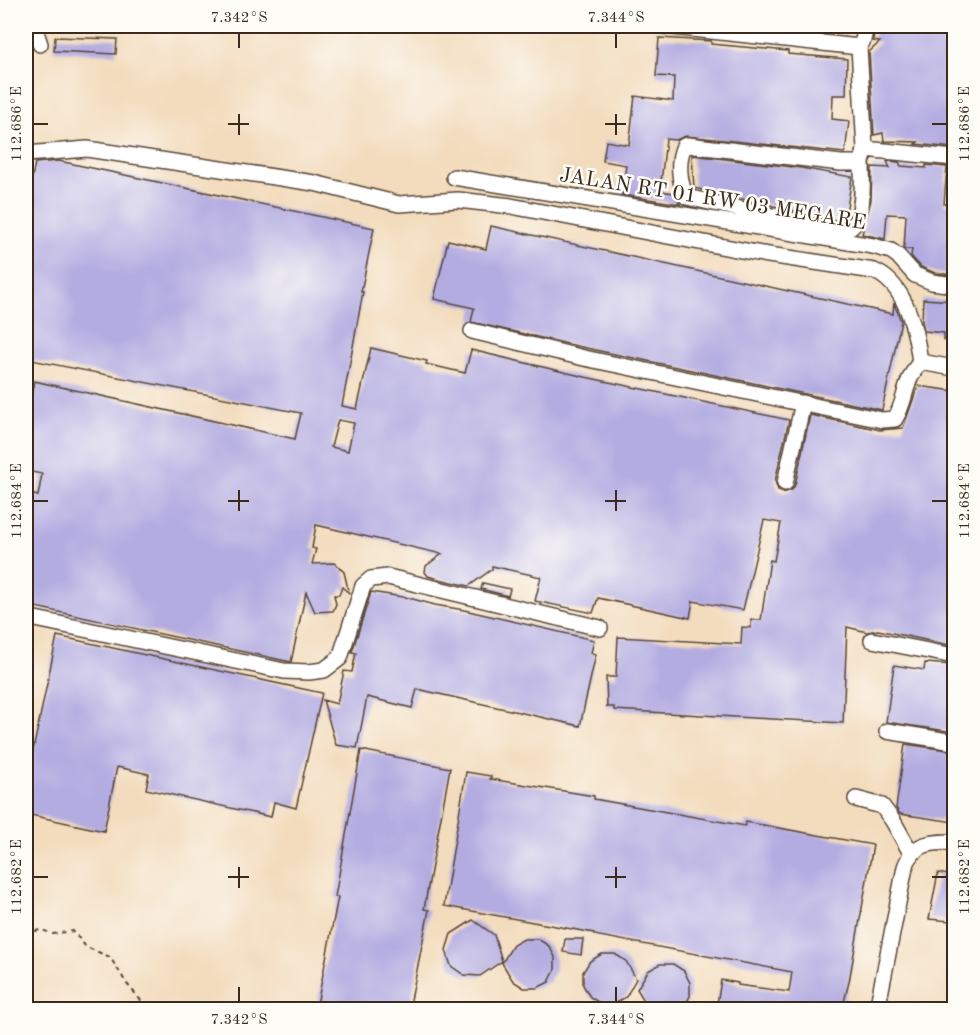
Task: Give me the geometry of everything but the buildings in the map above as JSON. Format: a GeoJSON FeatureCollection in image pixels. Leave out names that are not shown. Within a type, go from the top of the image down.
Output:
{"type":"FeatureCollection","features":[{"type":"Feature","properties":{"kind":"street"},"geometry":{"type":"LineString","coordinates":[[34,26],[40,44]]}},
{"type":"Feature","properties":{"kind":"street"},"geometry":{"type":"LineString","coordinates":[[664,26],[859,48]]}},
{"type":"Feature","properties":{"kind":"street"},"geometry":{"type":"LineString","coordinates":[[866,26],[859,48],[863,156],[862,196],[857,221],[847,230],[834,230],[700,202],[687,197],[680,180],[681,152],[684,146],[688,145],[841,164],[863,156],[954,158]]}},
{"type":"Feature","properties":{"kind":"street"},"geometry":{"type":"LineString","coordinates":[[26,154],[87,148],[314,183],[399,204],[458,200],[512,206],[762,254],[874,271],[886,276],[899,291],[915,334],[920,362],[909,379],[895,419],[882,420],[584,358],[472,331]]}},
{"type":"Feature","properties":{"kind":"street","name":"JALAN RT 01 RW 03 MEGARE"},"geometry":{"type":"LineString","coordinates":[[454,177],[873,246],[891,251],[915,275],[932,282],[954,285]]}},
{"type":"Feature","properties":{"kind":"street"},"geometry":{"type":"LineString","coordinates":[[920,362],[954,368]]}},
{"type":"Feature","properties":{"kind":"street"},"geometry":{"type":"LineString","coordinates":[[785,483],[803,404]]}},
{"type":"Feature","properties":{"kind":"street"},"geometry":{"type":"LineString","coordinates":[[26,617],[284,671],[309,672],[324,670],[340,658],[363,586],[371,579],[388,577],[600,628]]}},
{"type":"Feature","properties":{"kind":"street"},"geometry":{"type":"LineString","coordinates":[[872,640],[954,656]]}},
{"type":"Feature","properties":{"kind":"street"},"geometry":{"type":"LineString","coordinates":[[887,731],[954,742]]}},
{"type":"Feature","properties":{"kind":"street"},"geometry":{"type":"LineString","coordinates":[[856,799],[882,806],[911,853]]}},
{"type":"Feature","properties":{"kind":"street"},"geometry":{"type":"LineString","coordinates":[[877,1010],[905,867],[911,853],[926,844],[954,842]]}},
{"type":"Feature","properties":{"kind":"path"},"geometry":{"type":"LineString","coordinates":[[26,932],[42,930],[53,934],[72,931],[86,947],[110,957],[127,984],[149,1010]]}}]}
